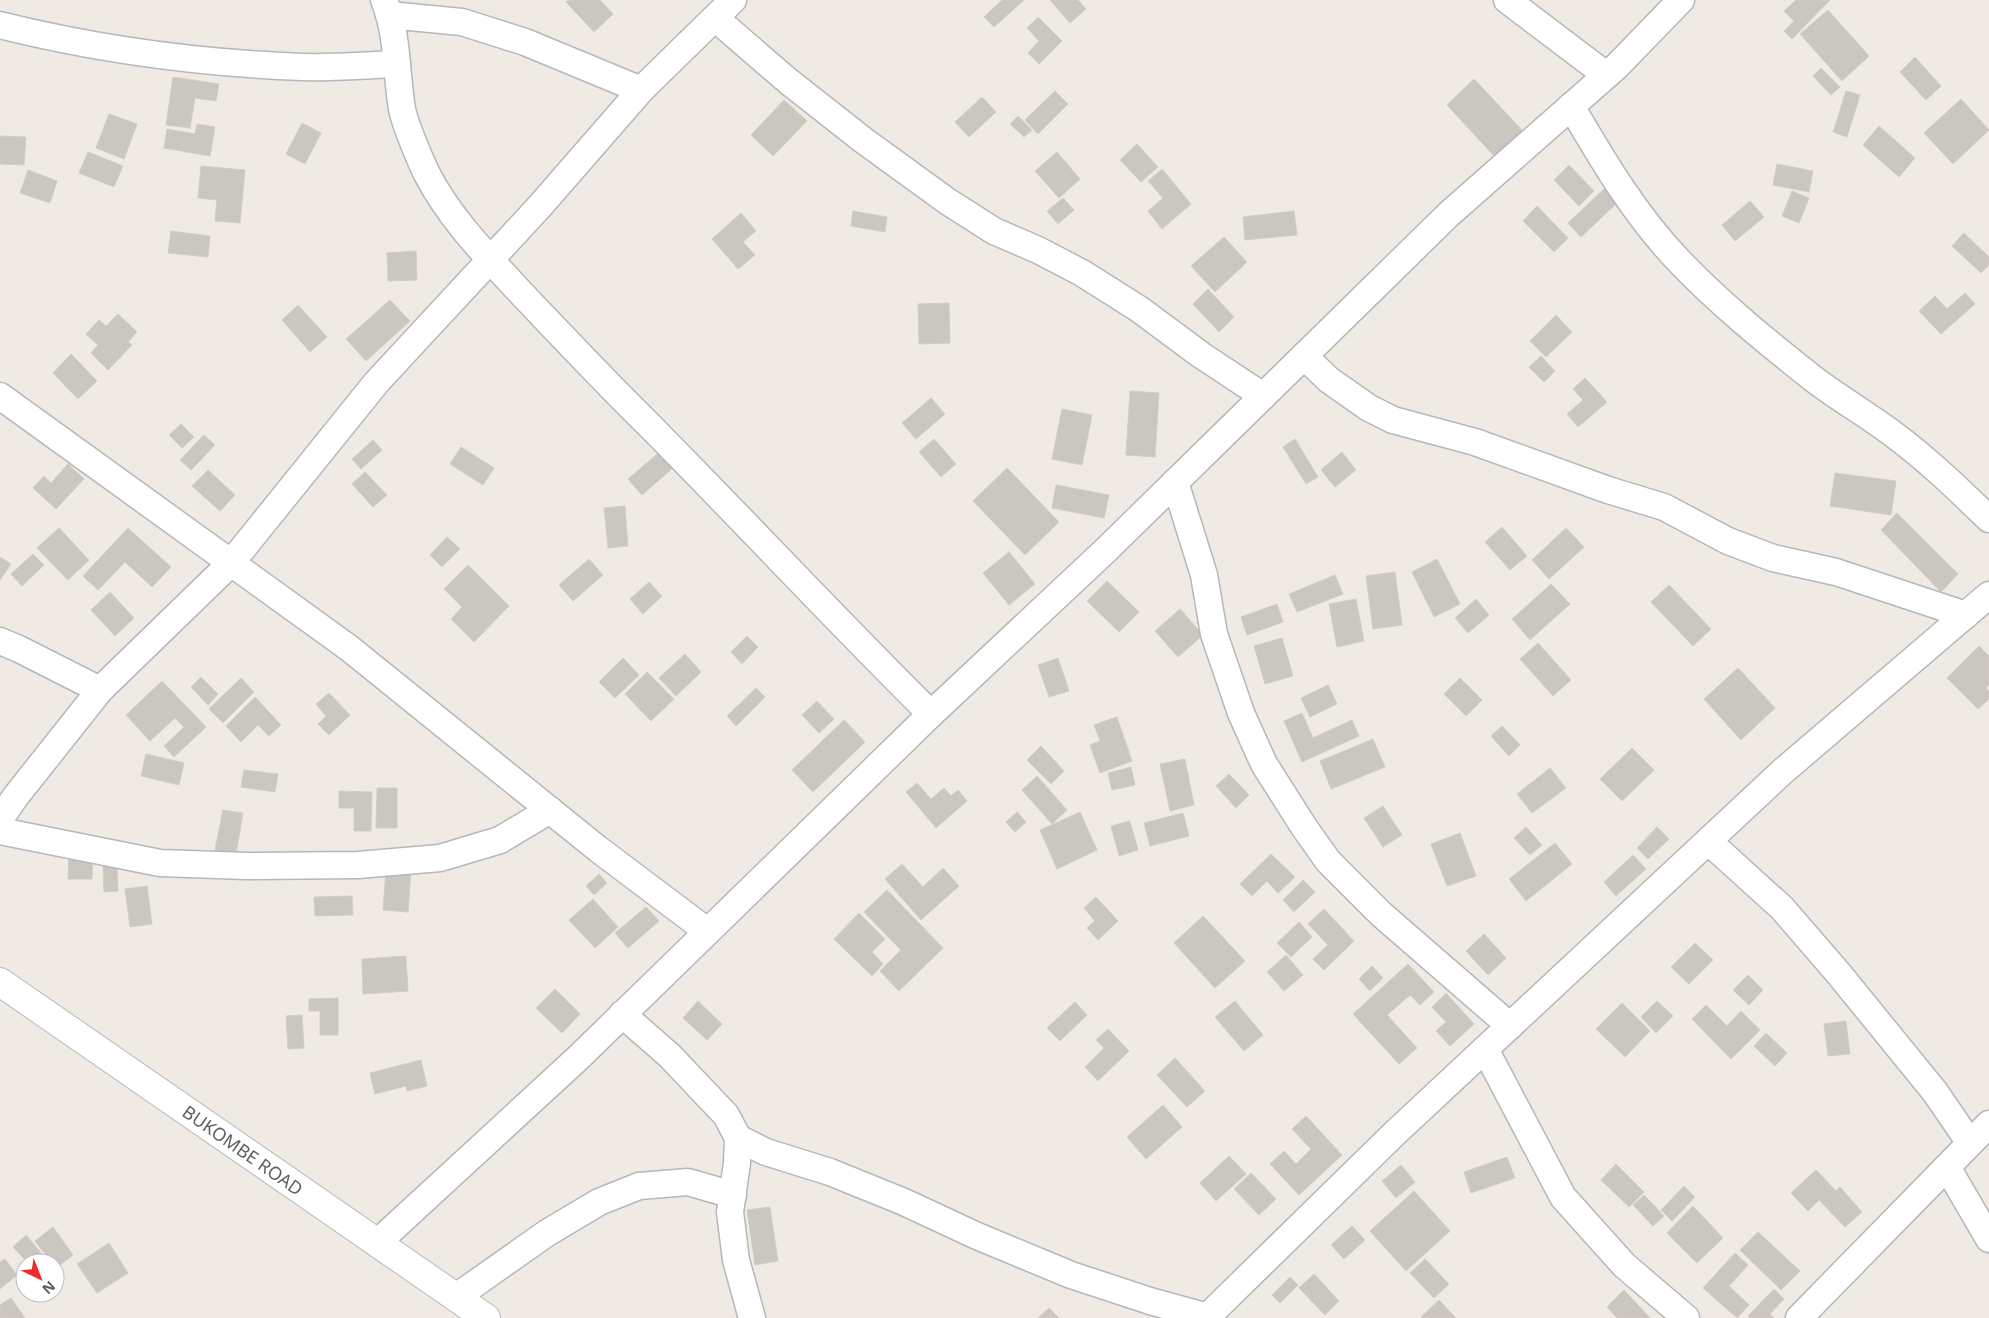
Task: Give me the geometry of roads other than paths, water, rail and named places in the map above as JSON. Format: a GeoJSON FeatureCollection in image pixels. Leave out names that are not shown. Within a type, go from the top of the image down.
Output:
{"type":"FeatureCollection","features":[{"type":"Feature","properties":{"kind":"main road","name":"BUKOMBE ROAD"},"geometry":{"type":"LineString","coordinates":[[2,986],[486,1318]]}},
{"type":"Feature","properties":{"kind":"street"},"geometry":{"type":"LineString","coordinates":[[1508,0],[1606,75]]}},
{"type":"Feature","properties":{"kind":"street"},"geometry":{"type":"LineString","coordinates":[[377,1243],[578,1058],[931,714],[1106,550],[1449,214],[1606,75],[1681,0]]}},
{"type":"Feature","properties":{"kind":"street"},"geometry":{"type":"LineString","coordinates":[[641,90],[525,42],[462,22],[386,7],[397,64],[402,112],[426,172],[444,203],[490,259],[587,363],[931,714]]}},
{"type":"Feature","properties":{"kind":"street"},"geometry":{"type":"LineString","coordinates":[[0,819],[100,690],[231,563],[376,383],[540,206],[641,90],[724,9],[788,81],[863,140],[947,201],[994,231],[1038,250],[1090,278],[1139,308],[1201,355],[1263,396]]}},
{"type":"Feature","properties":{"kind":"street"},"geometry":{"type":"LineString","coordinates":[[0,25],[40,35],[131,51],[213,60],[302,67],[397,64]]}},
{"type":"Feature","properties":{"kind":"street"},"geometry":{"type":"LineString","coordinates":[[1571,106],[1624,193],[1638,213],[1678,260],[1730,309],[1816,380],[1894,434],[1955,486],[1989,519]]}},
{"type":"Feature","properties":{"kind":"street"},"geometry":{"type":"LineString","coordinates":[[1304,356],[1329,380],[1369,408],[1393,420],[1475,442],[1608,490],[1664,507],[1728,541],[1773,558],[1836,572],[1966,615]]}},
{"type":"Feature","properties":{"kind":"street"},"geometry":{"type":"LineString","coordinates":[[0,396],[349,648],[550,810],[707,931]]}},
{"type":"Feature","properties":{"kind":"street"},"geometry":{"type":"LineString","coordinates":[[1175,482],[1204,575],[1214,634],[1241,714],[1264,764],[1328,861],[1380,914],[1510,1026]]}},
{"type":"Feature","properties":{"kind":"street"},"geometry":{"type":"LineString","coordinates":[[738,1138],[766,1152],[830,1172],[904,1202],[978,1236],[1071,1275],[1150,1302],[1215,1315],[1394,1134],[1782,772],[1989,596]]}},
{"type":"Feature","properties":{"kind":"street"},"geometry":{"type":"LineString","coordinates":[[0,641],[20,649],[100,690]]}},
{"type":"Feature","properties":{"kind":"street"},"geometry":{"type":"LineString","coordinates":[[0,831],[160,863],[246,866],[358,865],[440,858],[500,840],[550,810]]}},
{"type":"Feature","properties":{"kind":"street"},"geometry":{"type":"LineString","coordinates":[[1708,841],[1782,908],[1935,1092],[1970,1143]]}},
{"type":"Feature","properties":{"kind":"street"},"geometry":{"type":"LineString","coordinates":[[622,1014],[670,1056],[726,1115],[738,1138],[737,1163],[730,1212],[736,1260],[752,1318]]}},
{"type":"Feature","properties":{"kind":"street"},"geometry":{"type":"LineString","coordinates":[[1485,1050],[1563,1197],[1624,1265],[1686,1318]]}},
{"type":"Feature","properties":{"kind":"street"},"geometry":{"type":"LineString","coordinates":[[1800,1318],[1989,1124]]}},
{"type":"Feature","properties":{"kind":"street"},"geometry":{"type":"LineString","coordinates":[[1947,1167],[1989,1239]]}},
{"type":"Feature","properties":{"kind":"street"},"geometry":{"type":"LineString","coordinates":[[456,1297],[547,1233],[599,1202],[639,1186],[688,1182],[732,1195]]}}]}
